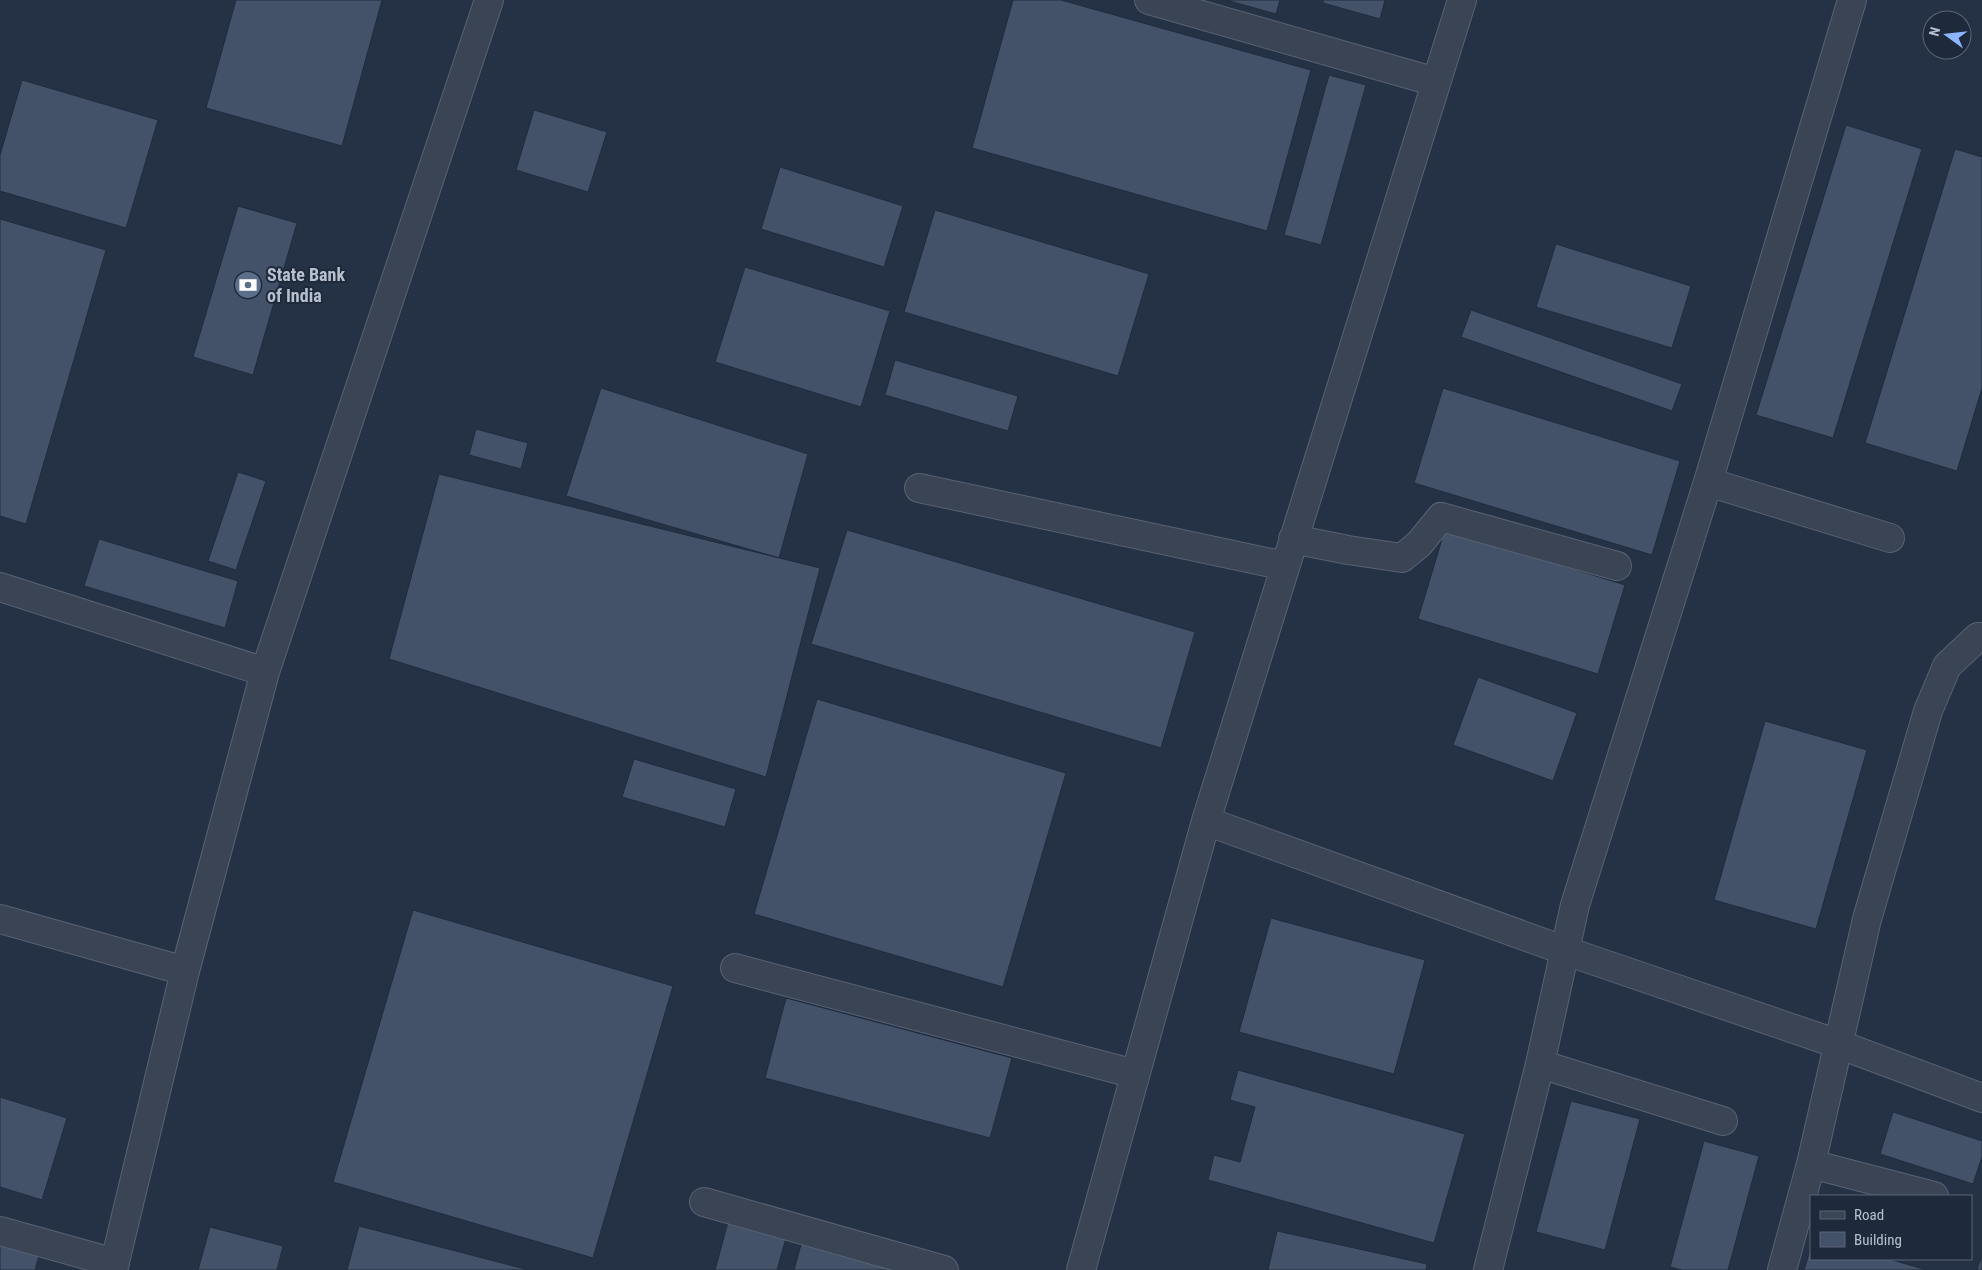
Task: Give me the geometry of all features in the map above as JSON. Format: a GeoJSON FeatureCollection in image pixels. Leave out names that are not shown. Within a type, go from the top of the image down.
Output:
{"type":"FeatureCollection","features":[{"type":"Feature","properties":{"kind":"street"},"geometry":{"type":"LineString","coordinates":[[0,1231],[114,1266],[185,971],[265,672],[489,0]]}},
{"type":"Feature","properties":{"kind":"street"},"geometry":{"type":"LineString","coordinates":[[1148,0],[1436,82]]}},
{"type":"Feature","properties":{"kind":"street"},"geometry":{"type":"LineString","coordinates":[[1081,1270],[1206,821],[1462,0]]}},
{"type":"Feature","properties":{"kind":"street"},"geometry":{"type":"LineString","coordinates":[[1488,1270],[1540,1064],[1575,905],[1708,482],[1852,0]]}},
{"type":"Feature","properties":{"kind":"street"},"geometry":{"type":"LineString","coordinates":[[1708,482],[1890,538]]}},
{"type":"Feature","properties":{"kind":"street"},"geometry":{"type":"LineString","coordinates":[[919,488],[1285,566]]}},
{"type":"Feature","properties":{"kind":"street"},"geometry":{"type":"LineString","coordinates":[[1293,539],[1402,558],[1419,544],[1442,517],[1617,566]]}},
{"type":"Feature","properties":{"kind":"street"},"geometry":{"type":"LineString","coordinates":[[0,587],[265,672]]}},
{"type":"Feature","properties":{"kind":"street"},"geometry":{"type":"LineString","coordinates":[[1782,1270],[1811,1164],[1867,919],[1928,711],[1948,666],[1978,637],[1982,637]]}},
{"type":"Feature","properties":{"kind":"street"},"geometry":{"type":"LineString","coordinates":[[1206,821],[1566,951],[1838,1044],[1982,1098]]}},
{"type":"Feature","properties":{"kind":"street"},"geometry":{"type":"LineString","coordinates":[[0,919],[185,971]]}},
{"type":"Feature","properties":{"kind":"street"},"geometry":{"type":"LineString","coordinates":[[735,968],[1135,1074]]}},
{"type":"Feature","properties":{"kind":"street"},"geometry":{"type":"LineString","coordinates":[[1540,1064],[1723,1121]]}},
{"type":"Feature","properties":{"kind":"street"},"geometry":{"type":"LineString","coordinates":[[1811,1164],[1930,1195]]}},
{"type":"Feature","properties":{"kind":"street"},"geometry":{"type":"LineString","coordinates":[[704,1202],[944,1270]]}},
{"type":"Feature","properties":{"kind":"building"},"geometry":{"type":"Polygon","coordinates":[[[236,0],[382,0],[342,146],[206,108],[236,0]]]}},
{"type":"Feature","properties":{"kind":"building"},"geometry":{"type":"Polygon","coordinates":[[[1013,0],[1061,0],[1311,70],[1267,231],[972,148],[1013,0]]]}},
{"type":"Feature","properties":{"kind":"building"},"geometry":{"type":"Polygon","coordinates":[[[1226,0],[1280,0],[1276,14],[1226,0]]]}},
{"type":"Feature","properties":{"kind":"building"},"geometry":{"type":"Polygon","coordinates":[[[1323,0],[1385,0],[1380,19],[1323,3],[1323,0]]]}},
{"type":"Feature","properties":{"kind":"building"},"geometry":{"type":"Polygon","coordinates":[[[1329,75],[1366,85],[1321,245],[1284,235],[1329,75]]]}},
{"type":"Feature","properties":{"kind":"building"},"geometry":{"type":"Polygon","coordinates":[[[22,80],[158,120],[126,228],[0,191],[0,155],[22,80]]]}},
{"type":"Feature","properties":{"kind":"building"},"geometry":{"type":"Polygon","coordinates":[[[534,110],[607,132],[588,192],[516,170],[534,110]]]}},
{"type":"Feature","properties":{"kind":"building"},"geometry":{"type":"Polygon","coordinates":[[[1846,125],[1922,149],[1833,438],[1756,415],[1846,125]]]}},
{"type":"Feature","properties":{"kind":"building"},"geometry":{"type":"Polygon","coordinates":[[[1955,149],[1982,157],[1982,388],[1957,471],[1865,443],[1955,149]]]}},
{"type":"Feature","properties":{"kind":"building"},"geometry":{"type":"Polygon","coordinates":[[[780,167],[903,206],[884,267],[761,229],[780,167]]]}},
{"type":"Feature","properties":{"kind":"building"},"geometry":{"type":"Polygon","coordinates":[[[238,206],[297,223],[253,375],[193,357],[238,206]]]}},
{"type":"Feature","properties":{"kind":"building"},"geometry":{"type":"Polygon","coordinates":[[[935,210],[1149,274],[1118,376],[904,312],[935,210]]]}},
{"type":"Feature","properties":{"kind":"building"},"geometry":{"type":"Polygon","coordinates":[[[0,219],[106,250],[26,524],[0,516],[0,219]]]}},
{"type":"Feature","properties":{"kind":"building"},"geometry":{"type":"Polygon","coordinates":[[[1556,244],[1691,286],[1672,348],[1536,307],[1556,244]]]}},
{"type":"Feature","properties":{"kind":"building"},"geometry":{"type":"Polygon","coordinates":[[[745,267],[890,311],[861,407],[715,362],[745,267]]]}},
{"type":"Feature","properties":{"kind":"building"},"geometry":{"type":"Polygon","coordinates":[[[1471,310],[1682,384],[1672,411],[1461,337],[1471,310]]]}},
{"type":"Feature","properties":{"kind":"building"},"geometry":{"type":"Polygon","coordinates":[[[895,360],[1018,396],[1008,431],[885,395],[895,360]]]}},
{"type":"Feature","properties":{"kind":"building"},"geometry":{"type":"Polygon","coordinates":[[[601,388],[808,454],[779,558],[566,496],[601,388]]]}},
{"type":"Feature","properties":{"kind":"building"},"geometry":{"type":"Polygon","coordinates":[[[1443,388],[1680,461],[1652,555],[1414,483],[1443,388]]]}},
{"type":"Feature","properties":{"kind":"building"},"geometry":{"type":"Polygon","coordinates":[[[476,429],[528,443],[521,469],[469,455],[476,429]]]}},
{"type":"Feature","properties":{"kind":"building"},"geometry":{"type":"Polygon","coordinates":[[[238,472],[266,481],[236,570],[208,561],[238,472]]]}},
{"type":"Feature","properties":{"kind":"building"},"geometry":{"type":"Polygon","coordinates":[[[439,474],[820,568],[766,777],[389,659],[439,474]]]}},
{"type":"Feature","properties":{"kind":"building"},"geometry":{"type":"Polygon","coordinates":[[[1445,529],[1625,585],[1598,674],[1418,619],[1445,529]]]}},
{"type":"Feature","properties":{"kind":"building"},"geometry":{"type":"Polygon","coordinates":[[[847,530],[1195,632],[1161,748],[811,644],[847,530]]]}},
{"type":"Feature","properties":{"kind":"building"},"geometry":{"type":"Polygon","coordinates":[[[99,539],[238,581],[225,628],[84,586],[99,539]]]}},
{"type":"Feature","properties":{"kind":"building"},"geometry":{"type":"Polygon","coordinates":[[[1478,677],[1577,713],[1553,781],[1453,745],[1478,677]]]}},
{"type":"Feature","properties":{"kind":"building"},"geometry":{"type":"Polygon","coordinates":[[[817,699],[1066,773],[1003,987],[754,914],[817,699]]]}},
{"type":"Feature","properties":{"kind":"building"},"geometry":{"type":"Polygon","coordinates":[[[1765,721],[1867,750],[1816,929],[1714,900],[1765,721]]]}},
{"type":"Feature","properties":{"kind":"building"},"geometry":{"type":"Polygon","coordinates":[[[634,759],[736,789],[725,827],[622,797],[634,759]]]}},
{"type":"Feature","properties":{"kind":"building"},"geometry":{"type":"Polygon","coordinates":[[[413,910],[673,986],[593,1258],[333,1182],[413,910]]]}},
{"type":"Feature","properties":{"kind":"building"},"geometry":{"type":"Polygon","coordinates":[[[1271,918],[1425,960],[1394,1074],[1239,1032],[1271,918]]]}},
{"type":"Feature","properties":{"kind":"building"},"geometry":{"type":"Polygon","coordinates":[[[786,998],[1012,1058],[990,1138],[765,1078],[786,998]]]}},
{"type":"Feature","properties":{"kind":"building"},"geometry":{"type":"Polygon","coordinates":[[[1238,1070],[1465,1134],[1434,1243],[1208,1180],[1214,1155],[1240,1162],[1255,1107],[1230,1100],[1238,1070]]]}},
{"type":"Feature","properties":{"kind":"building"},"geometry":{"type":"Polygon","coordinates":[[[0,1097],[67,1118],[42,1200],[0,1187],[0,1097]]]}},
{"type":"Feature","properties":{"kind":"building"},"geometry":{"type":"Polygon","coordinates":[[[1571,1101],[1640,1119],[1605,1250],[1536,1232],[1571,1101]]]}},
{"type":"Feature","properties":{"kind":"building"},"geometry":{"type":"Polygon","coordinates":[[[1893,1112],[1982,1141],[1982,1157],[1973,1184],[1880,1154],[1893,1112]]]}},
{"type":"Feature","properties":{"kind":"building"},"geometry":{"type":"Polygon","coordinates":[[[1704,1141],[1759,1156],[1728,1270],[1682,1270],[1670,1267],[1704,1141]]]}},
{"type":"Feature","properties":{"kind":"building"},"geometry":{"type":"Polygon","coordinates":[[[728,1222],[786,1238],[777,1270],[715,1270],[728,1222]]]}},
{"type":"Feature","properties":{"kind":"building"},"geometry":{"type":"Polygon","coordinates":[[[359,1226],[529,1270],[347,1270],[359,1226]]]}},
{"type":"Feature","properties":{"kind":"building"},"geometry":{"type":"Polygon","coordinates":[[[210,1227],[283,1246],[277,1270],[198,1270],[210,1227]]]}},
{"type":"Feature","properties":{"kind":"building"},"geometry":{"type":"Polygon","coordinates":[[[1277,1231],[1427,1264],[1426,1270],[1268,1270],[1277,1231]]]}},
{"type":"Feature","properties":{"kind":"building"},"geometry":{"type":"Polygon","coordinates":[[[802,1241],[908,1270],[794,1270],[802,1241]]]}},
{"type":"Feature","properties":{"kind":"building"},"geometry":{"type":"Polygon","coordinates":[[[0,1245],[39,1256],[35,1270],[0,1270],[0,1245]]]}},
{"type":"Feature","properties":{"kind":"building"},"geometry":{"type":"Polygon","coordinates":[[[1810,1250],[1810,1260],[1892,1260],[1927,1270],[1804,1270],[1810,1250]]]}},
{"type":"Feature","properties":{"kind":"building"},"geometry":{"type":"Polygon","coordinates":[[[1982,1255],[1982,1270],[1977,1270],[1982,1255]]]}},
{"type":"Feature","properties":{"kind":"place","name":"State Bank of India"},"geometry":{"type":"Point","coordinates":[248,285]}}]}
